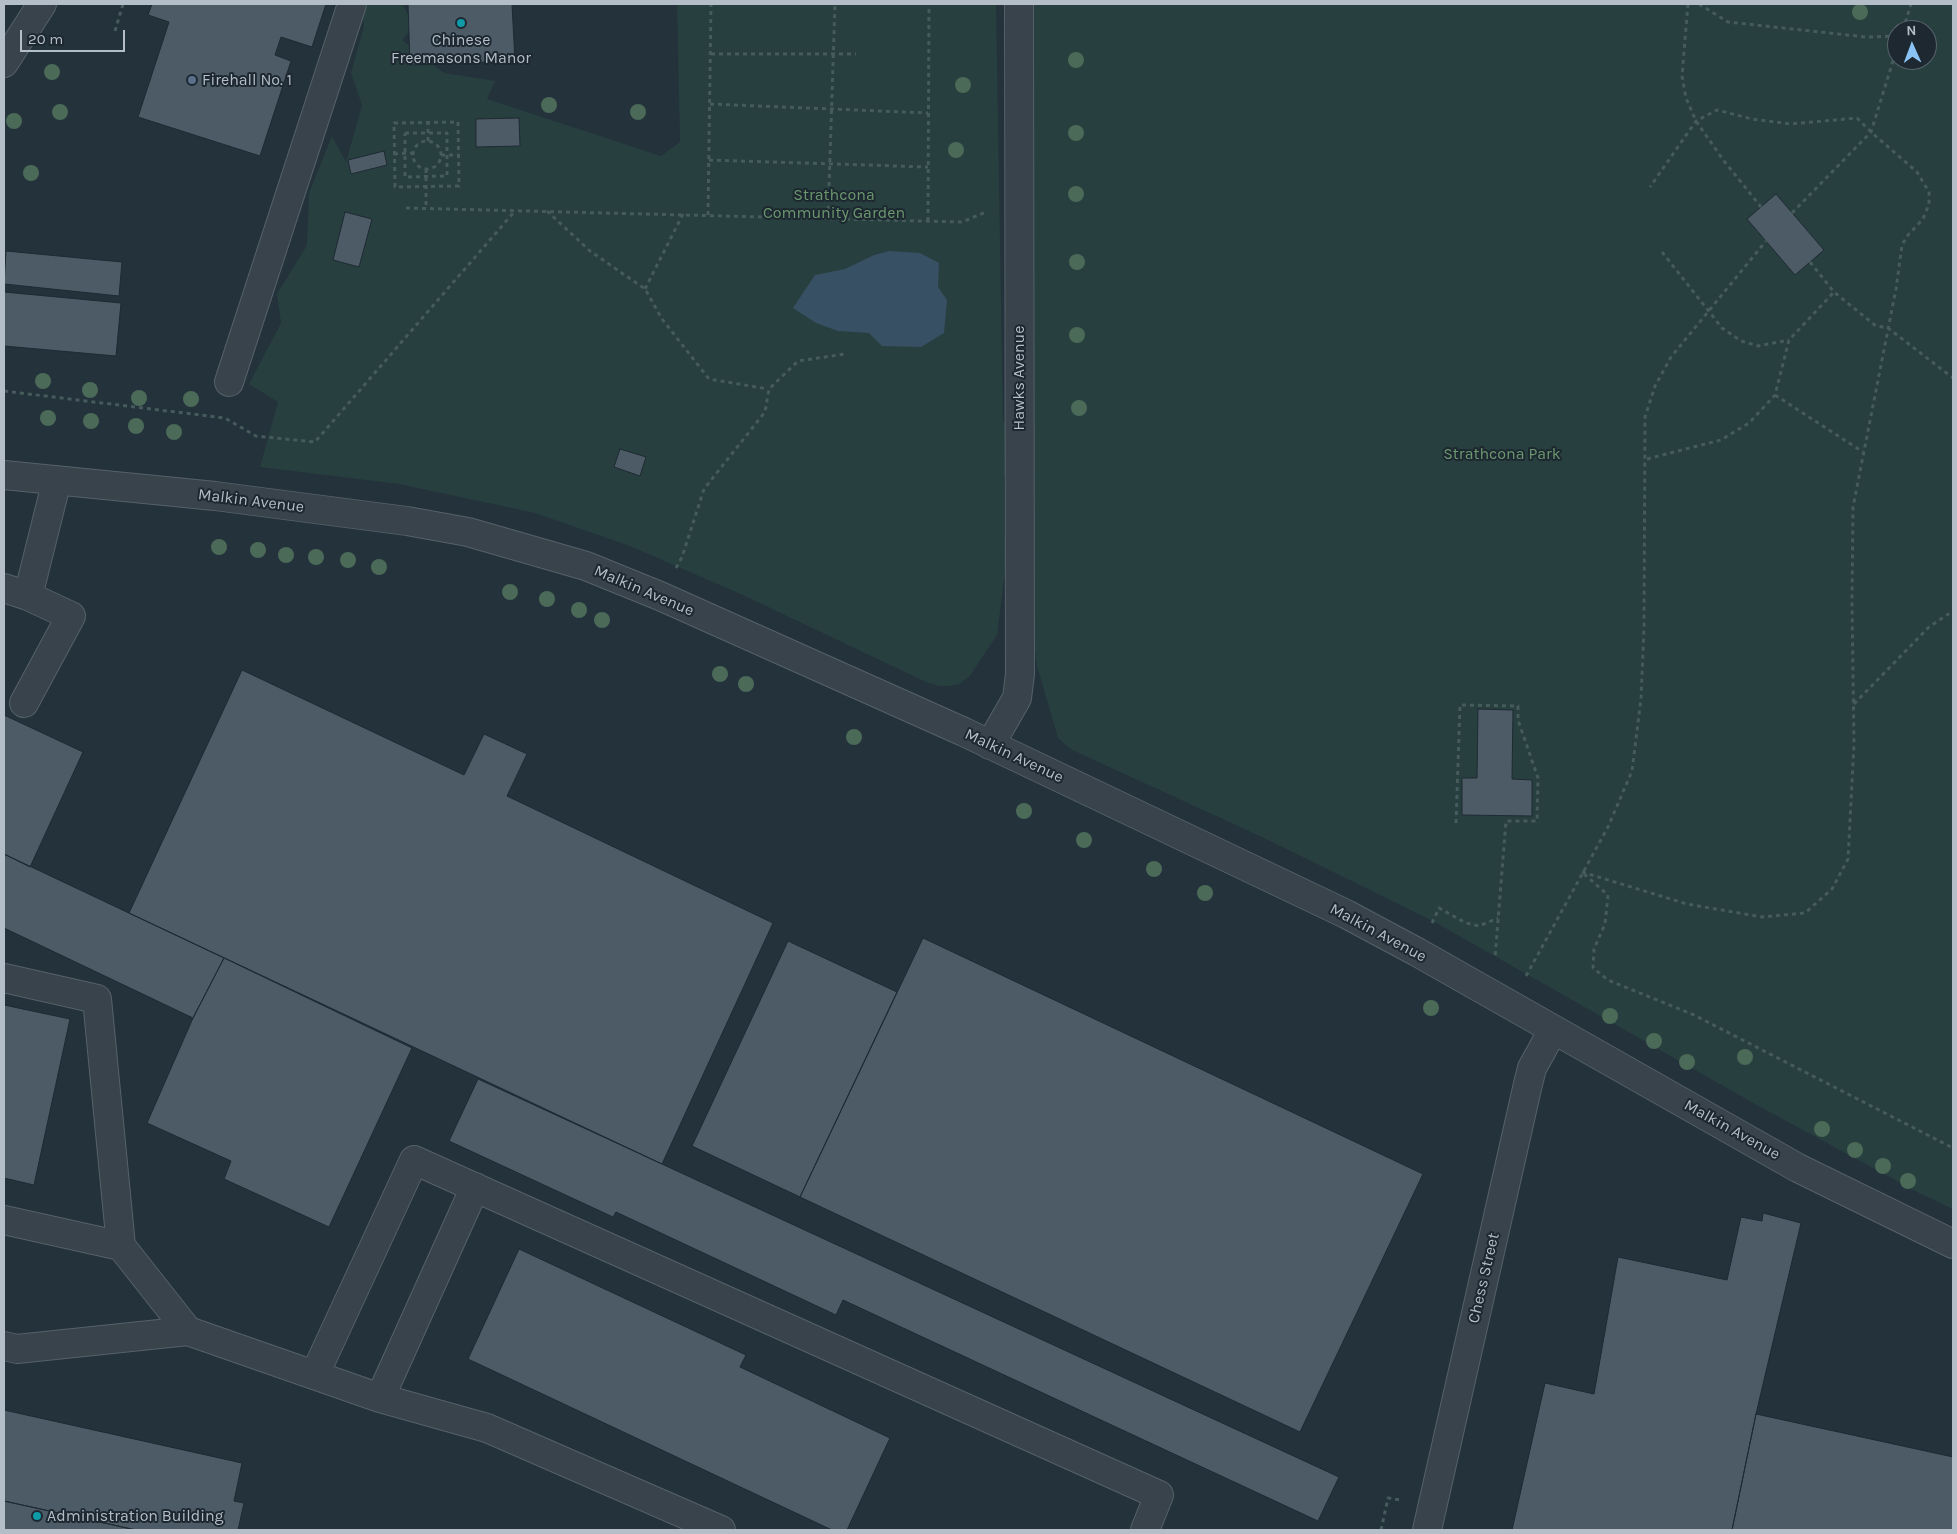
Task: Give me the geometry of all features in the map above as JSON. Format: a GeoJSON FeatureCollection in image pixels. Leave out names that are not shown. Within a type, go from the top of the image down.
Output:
{"type":"FeatureCollection","features":[{"type":"Feature","properties":{"kind":"street"},"geometry":{"type":"LineString","coordinates":[[4,64],[42,4]]}},
{"type":"Feature","properties":{"kind":"street"},"geometry":{"type":"LineString","coordinates":[[229,382],[352,4]]}},
{"type":"Feature","properties":{"kind":"street","name":"Hawks Avenue"},"geometry":{"type":"LineString","coordinates":[[990,745],[1017,698],[1020,674],[1019,4]]}},
{"type":"Feature","properties":{"kind":"street","name":"Malkin Avenue"},"geometry":{"type":"LineString","coordinates":[[4,475],[215,496],[455,530],[535,550],[586,566],[660,596],[990,745],[1346,914],[1417,952],[1798,1168],[1953,1244]]}},
{"type":"Feature","properties":{"kind":"street"},"geometry":{"type":"LineString","coordinates":[[24,703],[71,616],[16,592],[57,480]]}},
{"type":"Feature","properties":{"kind":"street"},"geometry":{"type":"LineString","coordinates":[[4,978],[97,999],[121,1246],[188,1331]]}},
{"type":"Feature","properties":{"kind":"street","name":"Chess Street"},"geometry":{"type":"LineString","coordinates":[[1427,1530],[1532,1068],[1554,1030]]}},
{"type":"Feature","properties":{"kind":"street"},"geometry":{"type":"LineString","coordinates":[[315,1374],[414,1160],[1158,1495],[1145,1530]]}},
{"type":"Feature","properties":{"kind":"street"},"geometry":{"type":"LineString","coordinates":[[380,1398],[475,1187]]}},
{"type":"Feature","properties":{"kind":"street"},"geometry":{"type":"LineString","coordinates":[[4,1220],[121,1246]]}},
{"type":"Feature","properties":{"kind":"street"},"geometry":{"type":"LineString","coordinates":[[4,1346],[17,1349],[188,1331],[380,1398],[487,1428],[721,1530]]}},
{"type":"Feature","properties":{"kind":"path"},"geometry":{"type":"LineString","coordinates":[[115,30],[124,4]]}},
{"type":"Feature","properties":{"kind":"path"},"geometry":{"type":"LineString","coordinates":[[708,215],[712,4]]}},
{"type":"Feature","properties":{"kind":"path"},"geometry":{"type":"LineString","coordinates":[[828,218],[835,4]]}},
{"type":"Feature","properties":{"kind":"path"},"geometry":{"type":"LineString","coordinates":[[928,221],[929,4]]}},
{"type":"Feature","properties":{"kind":"path"},"geometry":{"type":"LineString","coordinates":[[1688,4],[1682,76],[1686,98],[1696,121],[1724,161],[1762,207]]}},
{"type":"Feature","properties":{"kind":"path"},"geometry":{"type":"LineString","coordinates":[[1699,4],[1728,22],[1866,38],[1887,37]]}},
{"type":"Feature","properties":{"kind":"path"},"geometry":{"type":"LineString","coordinates":[[1906,20],[1911,4]]}},
{"type":"Feature","properties":{"kind":"path"},"geometry":{"type":"LineString","coordinates":[[711,54],[856,54]]}},
{"type":"Feature","properties":{"kind":"path"},"geometry":{"type":"LineString","coordinates":[[1792,213],[1871,132],[1890,70]]}},
{"type":"Feature","properties":{"kind":"path"},"geometry":{"type":"LineString","coordinates":[[710,104],[928,113]]}},
{"type":"Feature","properties":{"kind":"path"},"geometry":{"type":"LineString","coordinates":[[1582,872],[1687,904],[1762,918],[1805,913],[1832,889],[1848,859],[1852,814],[1853,507],[1902,245],[1908,235],[1923,219],[1928,204],[1929,192],[1917,172],[1871,132],[1858,118],[1790,124],[1752,119],[1717,110],[1696,121],[1650,187]]}},
{"type":"Feature","properties":{"kind":"path"},"geometry":{"type":"LineString","coordinates":[[458,122],[459,186],[394,187],[394,123],[428,123],[458,122]]}},
{"type":"Feature","properties":{"kind":"path"},"geometry":{"type":"LineString","coordinates":[[428,123],[428,141]]}},
{"type":"Feature","properties":{"kind":"path"},"geometry":{"type":"LineString","coordinates":[[405,133],[428,133],[447,133],[447,176],[405,177],[405,133]]}},
{"type":"Feature","properties":{"kind":"path"},"geometry":{"type":"LineString","coordinates":[[428,141],[437,145],[441,155],[436,165],[426,169],[416,164],[413,154],[417,144],[428,141]]}},
{"type":"Feature","properties":{"kind":"path"},"geometry":{"type":"LineString","coordinates":[[394,154],[413,154]]}},
{"type":"Feature","properties":{"kind":"path"},"geometry":{"type":"LineString","coordinates":[[441,155],[459,155]]}},
{"type":"Feature","properties":{"kind":"path"},"geometry":{"type":"LineString","coordinates":[[709,160],[928,167]]}},
{"type":"Feature","properties":{"kind":"path"},"geometry":{"type":"LineString","coordinates":[[426,169],[426,208]]}},
{"type":"Feature","properties":{"kind":"path"},"geometry":{"type":"LineString","coordinates":[[406,208],[962,222],[1019,199]]}},
{"type":"Feature","properties":{"kind":"path"},"geometry":{"type":"LineString","coordinates":[[4,391],[225,418],[256,436],[315,442],[514,211]]}},
{"type":"Feature","properties":{"kind":"path"},"geometry":{"type":"LineString","coordinates":[[546,211],[590,251],[645,289],[662,319],[709,379],[769,389]]}},
{"type":"Feature","properties":{"kind":"path"},"geometry":{"type":"LineString","coordinates":[[645,289],[683,214]]}},
{"type":"Feature","properties":{"kind":"path"},"geometry":{"type":"LineString","coordinates":[[1511,1006],[1608,827],[1632,771],[1642,690],[1646,556],[1645,417],[1655,386],[1671,357],[1766,241]]}},
{"type":"Feature","properties":{"kind":"path"},"geometry":{"type":"LineString","coordinates":[[1662,252],[1722,328],[1741,341],[1758,346],[1789,340]]}},
{"type":"Feature","properties":{"kind":"path"},"geometry":{"type":"LineString","coordinates":[[1810,262],[1834,292],[1876,326],[1888,328],[1953,378]]}},
{"type":"Feature","properties":{"kind":"path"},"geometry":{"type":"LineString","coordinates":[[1646,459],[1721,440],[1749,423],[1775,395],[1789,340],[1834,292]]}},
{"type":"Feature","properties":{"kind":"path"},"geometry":{"type":"LineString","coordinates":[[660,596],[682,557],[704,489],[765,412],[769,389],[798,361],[845,354]]}},
{"type":"Feature","properties":{"kind":"path"},"geometry":{"type":"LineString","coordinates":[[1775,395],[1863,452]]}},
{"type":"Feature","properties":{"kind":"path"},"geometry":{"type":"LineString","coordinates":[[1853,705],[1929,627],[1953,611]]}},
{"type":"Feature","properties":{"kind":"path"},"geometry":{"type":"LineString","coordinates":[[1456,823],[1460,705],[1518,706],[1518,720],[1538,778],[1537,821],[1506,821],[1496,956],[1480,988]]}},
{"type":"Feature","properties":{"kind":"path"},"geometry":{"type":"LineString","coordinates":[[1582,872],[1608,895],[1605,924],[1594,949],[1593,968],[1608,980],[1694,1015],[1953,1148]]}},
{"type":"Feature","properties":{"kind":"path"},"geometry":{"type":"LineString","coordinates":[[1417,952],[1439,908],[1466,923],[1480,926],[1498,918]]}},
{"type":"Feature","properties":{"kind":"green space","name":"Strathcona Community Garden"},"geometry":{"type":"Polygon","coordinates":[[[361,4],[402,4],[414,25],[402,40],[444,73],[495,81],[487,99],[661,156],[680,142],[677,4],[996,4],[1003,420],[1007,426],[1009,472],[1004,475],[1005,571],[997,635],[969,677],[959,684],[949,686],[939,686],[926,682],[745,596],[630,546],[535,513],[399,484],[260,467],[278,402],[249,384],[281,323],[277,294],[307,245],[309,193],[332,136],[346,162],[362,105],[351,73],[364,26],[361,4]]]}},
{"type":"Feature","properties":{"kind":"green space","name":"Strathcona Park"},"geometry":{"type":"Polygon","coordinates":[[[1032,4],[1953,4],[1953,1209],[1919,1193],[1755,1104],[1433,921],[1262,837],[1072,750],[1058,738],[1037,666],[1033,634],[1032,4]]]}},
{"type":"Feature","properties":{"kind":"water"},"geometry":{"type":"Polygon","coordinates":[[[889,251],[920,253],[939,263],[938,287],[947,300],[944,333],[921,347],[882,346],[869,333],[838,331],[816,323],[793,308],[815,275],[845,269],[874,255],[889,251]]]}},
{"type":"Feature","properties":{"kind":"building"},"geometry":{"type":"Polygon","coordinates":[[[152,4],[326,4],[312,47],[281,37],[275,55],[291,61],[260,156],[138,117],[169,22],[148,15],[152,4]]]}},
{"type":"Feature","properties":{"kind":"building","name":"Chinese Freemasons Manor"},"geometry":{"type":"Polygon","coordinates":[[[408,4],[512,4],[515,61],[410,65],[408,4]]]}},
{"type":"Feature","properties":{"kind":"building"},"geometry":{"type":"Polygon","coordinates":[[[519,118],[520,146],[476,147],[476,119],[519,118]]]}},
{"type":"Feature","properties":{"kind":"building"},"geometry":{"type":"Polygon","coordinates":[[[384,151],[387,165],[351,174],[348,160],[384,151]]]}},
{"type":"Feature","properties":{"kind":"building"},"geometry":{"type":"Polygon","coordinates":[[[1776,194],[1824,250],[1795,275],[1747,219],[1776,194]]]}},
{"type":"Feature","properties":{"kind":"building"},"geometry":{"type":"Polygon","coordinates":[[[345,212],[372,219],[359,267],[333,260],[345,212]]]}},
{"type":"Feature","properties":{"kind":"building"},"geometry":{"type":"Polygon","coordinates":[[[6,251],[122,262],[119,296],[4,284],[6,251]]]}},
{"type":"Feature","properties":{"kind":"building"},"geometry":{"type":"Polygon","coordinates":[[[4,292],[121,303],[116,356],[4,346],[4,292]]]}},
{"type":"Feature","properties":{"kind":"building"},"geometry":{"type":"Polygon","coordinates":[[[620,449],[646,457],[640,476],[614,467],[620,449]]]}},
{"type":"Feature","properties":{"kind":"building"},"geometry":{"type":"Polygon","coordinates":[[[242,670],[464,775],[484,734],[527,754],[507,796],[773,923],[662,1164],[129,913],[242,670]]]}},
{"type":"Feature","properties":{"kind":"building"},"geometry":{"type":"Polygon","coordinates":[[[1478,709],[1513,710],[1512,779],[1532,780],[1532,816],[1462,815],[1462,778],[1477,778],[1478,709]]]}},
{"type":"Feature","properties":{"kind":"building"},"geometry":{"type":"Polygon","coordinates":[[[4,715],[83,752],[30,867],[4,854],[4,715]]]}},
{"type":"Feature","properties":{"kind":"building"},"geometry":{"type":"Polygon","coordinates":[[[4,854],[224,958],[193,1018],[4,928],[4,854]]]}},
{"type":"Feature","properties":{"kind":"building"},"geometry":{"type":"Polygon","coordinates":[[[923,938],[1423,1174],[1300,1432],[800,1197],[923,938]]]}},
{"type":"Feature","properties":{"kind":"building"},"geometry":{"type":"Polygon","coordinates":[[[788,941],[897,992],[800,1197],[692,1146],[788,941]]]}},
{"type":"Feature","properties":{"kind":"building"},"geometry":{"type":"Polygon","coordinates":[[[224,958],[412,1048],[329,1227],[224,1179],[231,1161],[147,1123],[193,1018],[224,958]]]}},
{"type":"Feature","properties":{"kind":"building"},"geometry":{"type":"Polygon","coordinates":[[[4,1005],[70,1019],[34,1185],[4,1178],[4,1005]]]}},
{"type":"Feature","properties":{"kind":"building"},"geometry":{"type":"Polygon","coordinates":[[[478,1079],[1339,1477],[1318,1521],[843,1300],[836,1315],[616,1212],[613,1217],[449,1141],[478,1079]]]}},
{"type":"Feature","properties":{"kind":"building"},"geometry":{"type":"Polygon","coordinates":[[[1763,1213],[1801,1223],[1756,1414],[1732,1530],[1512,1530],[1545,1383],[1594,1394],[1618,1257],[1727,1280],[1741,1217],[1762,1221],[1763,1213]]]}},
{"type":"Feature","properties":{"kind":"building"},"geometry":{"type":"Polygon","coordinates":[[[519,1249],[746,1355],[740,1367],[890,1438],[847,1530],[832,1530],[468,1359],[519,1249]]]}},
{"type":"Feature","properties":{"kind":"building"},"geometry":{"type":"Polygon","coordinates":[[[4,1410],[242,1463],[234,1501],[244,1503],[238,1530],[136,1530],[4,1501],[4,1410]]]}},
{"type":"Feature","properties":{"kind":"building"},"geometry":{"type":"Polygon","coordinates":[[[1756,1414],[1953,1457],[1953,1530],[1732,1530],[1756,1414]]]}},
{"type":"Feature","properties":{"kind":"building","name":"Administration Building"},"geometry":{"type":"Polygon","coordinates":[[[4,1501],[136,1530],[4,1530],[4,1501]]]}},
{"type":"Feature","properties":{"kind":"place","name":"Chinese Freemasons Manor"},"geometry":{"type":"Point","coordinates":[461,23]}},
{"type":"Feature","properties":{"kind":"place","name":"Firehall No. 1"},"geometry":{"type":"Point","coordinates":[192,80]}},
{"type":"Feature","properties":{"kind":"place","name":"Administration Building"},"geometry":{"type":"Point","coordinates":[37,1516]}}]}
